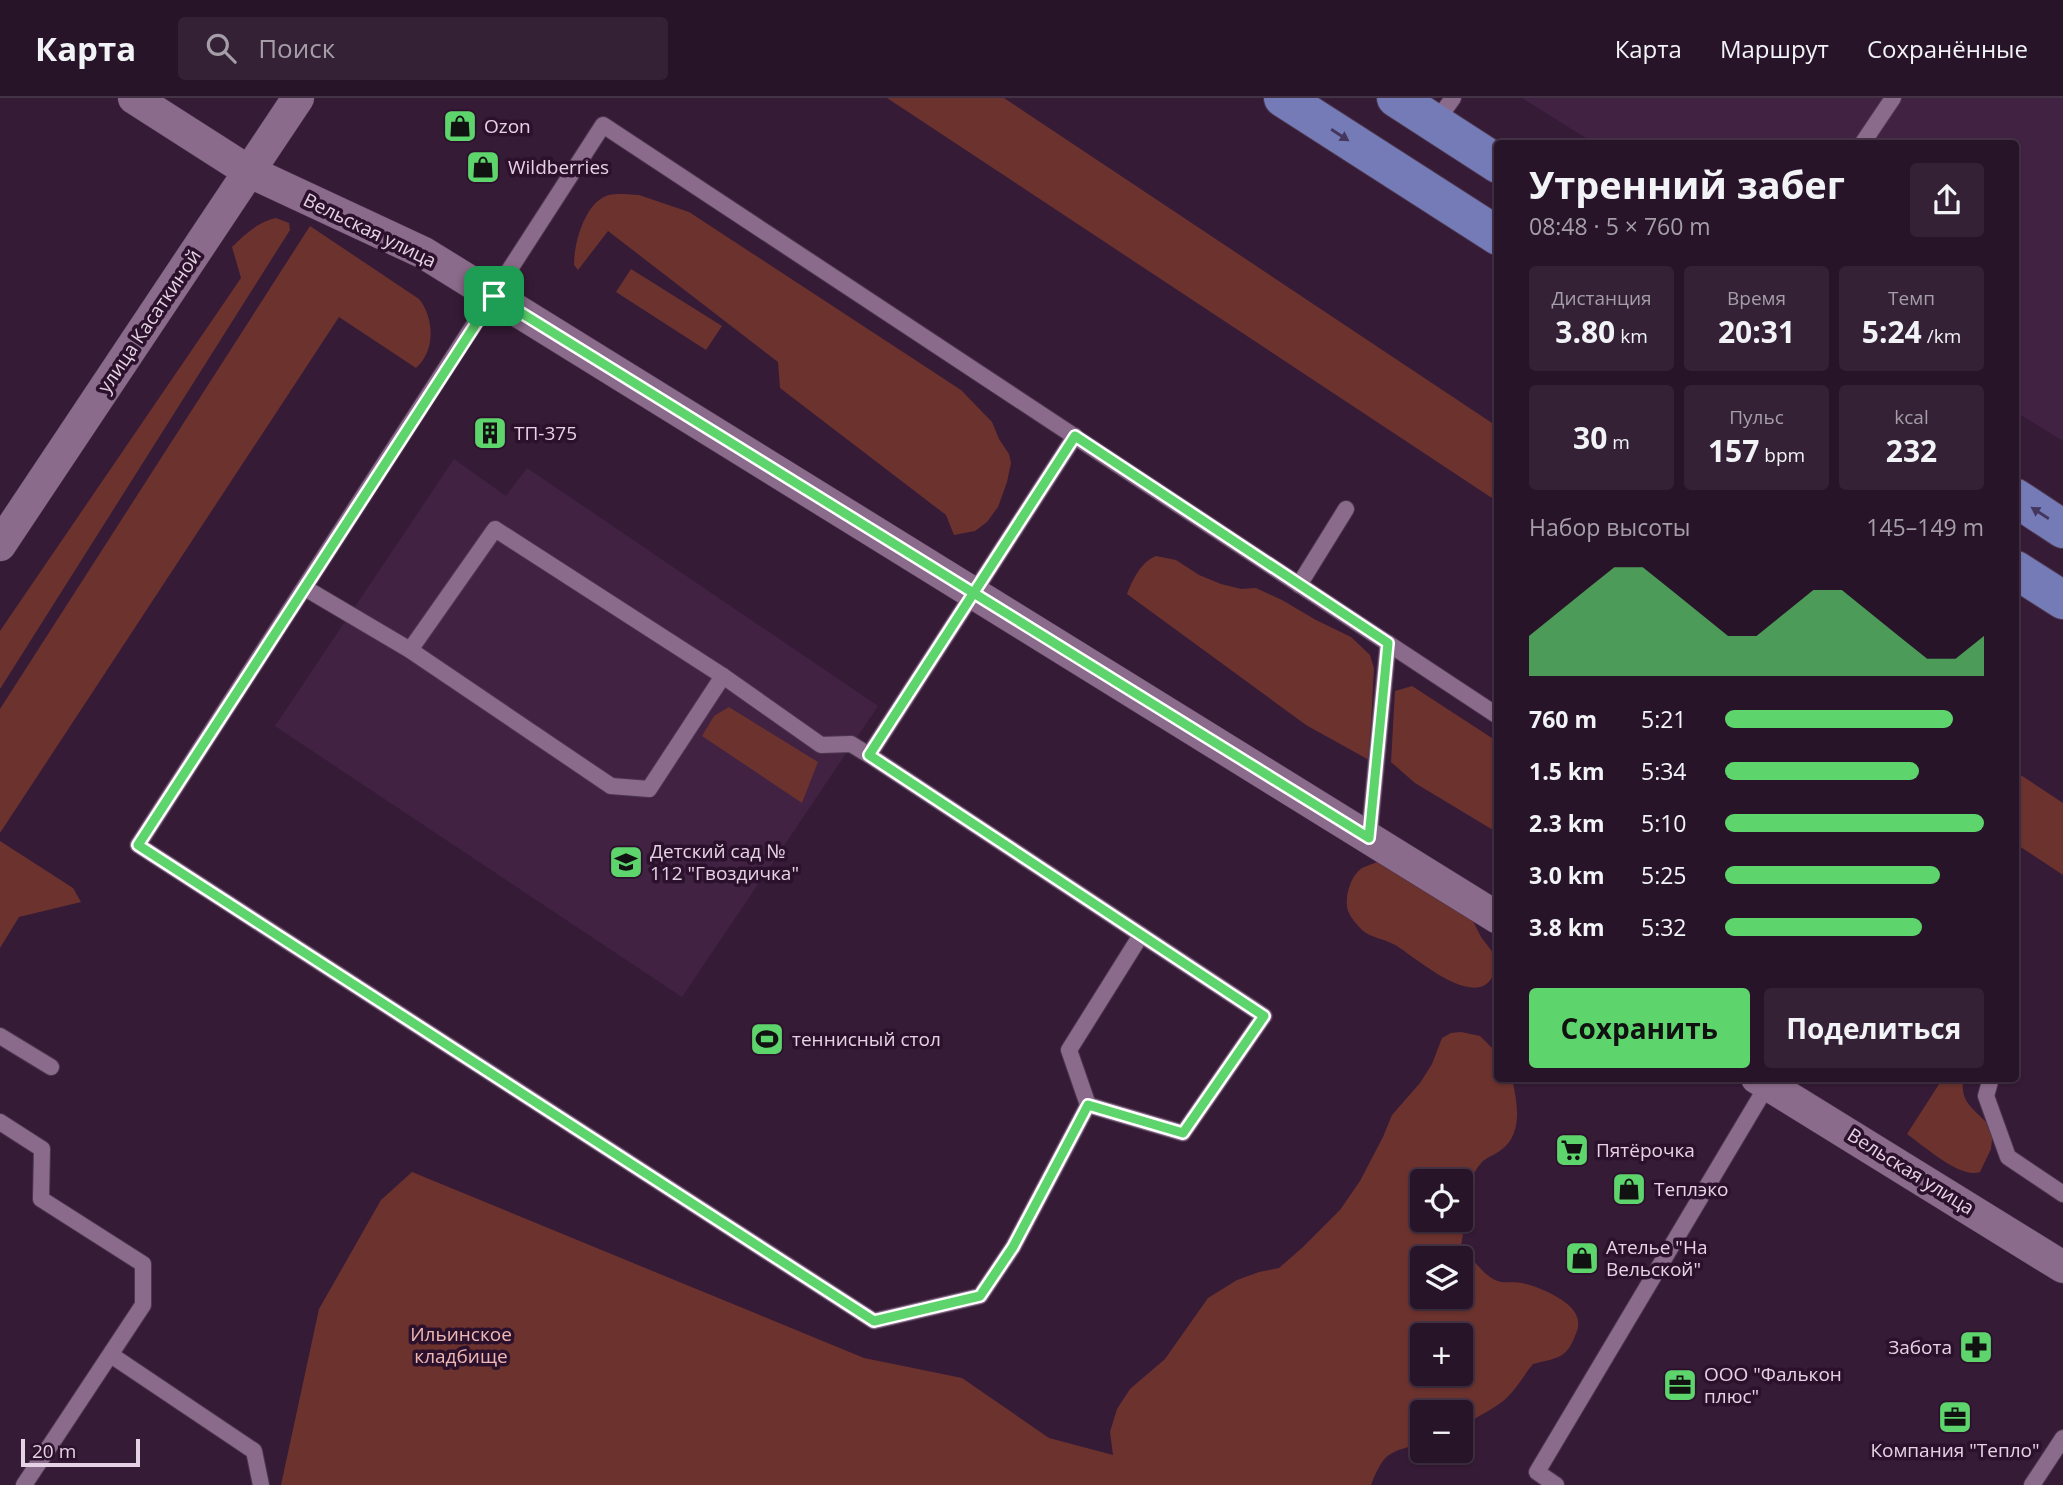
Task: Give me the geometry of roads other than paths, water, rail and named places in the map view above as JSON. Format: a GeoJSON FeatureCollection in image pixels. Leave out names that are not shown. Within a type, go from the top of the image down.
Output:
{"type":"FeatureCollection","features":[{"type":"Feature","properties":{"kind":"main road"},"geometry":{"type":"LineString","coordinates":[[1283,98],[1494,233]]}},
{"type":"Feature","properties":{"kind":"main road"},"geometry":{"type":"LineString","coordinates":[[1396,98],[1444,111],[1494,160]]}},
{"type":"Feature","properties":{"kind":"main road"},"geometry":{"type":"LineString","coordinates":[[2019,500],[2063,528]]}},
{"type":"Feature","properties":{"kind":"main road"},"geometry":{"type":"LineString","coordinates":[[2019,572],[2063,600]]}},
{"type":"Feature","properties":{"kind":"street","name":"Вельская улица"},"geometry":{"type":"LineString","coordinates":[[134,98],[248,171],[424,253],[1494,916]]}},
{"type":"Feature","properties":{"kind":"street","name":"улица Касаткиной"},"geometry":{"type":"LineString","coordinates":[[0,545],[298,98]]}},
{"type":"Feature","properties":{"kind":"street","name":"Вельская улица"},"geometry":{"type":"LineString","coordinates":[[1765,1082],[2063,1266]]}},
{"type":"Feature","properties":{"kind":"lane"},"geometry":{"type":"LineString","coordinates":[[1865,140],[1893,98]]}},
{"type":"Feature","properties":{"kind":"lane"},"geometry":{"type":"LineString","coordinates":[[1141,935],[1069,1050],[1088,1105],[1013,1247],[980,1296],[874,1321],[138,845],[603,125],[1494,713]]}},
{"type":"Feature","properties":{"kind":"lane"},"geometry":{"type":"LineString","coordinates":[[869,755],[1075,436]]}},
{"type":"Feature","properties":{"kind":"lane"},"geometry":{"type":"LineString","coordinates":[[1300,585],[1346,509]]}},
{"type":"Feature","properties":{"kind":"lane"},"geometry":{"type":"LineString","coordinates":[[410,650],[495,529],[723,676],[821,745],[851,744],[869,755],[1264,1016],[1183,1133],[1088,1105]]}},
{"type":"Feature","properties":{"kind":"lane"},"geometry":{"type":"LineString","coordinates":[[305,588],[410,650],[611,786],[649,789],[723,676]]}},
{"type":"Feature","properties":{"kind":"lane"},"geometry":{"type":"LineString","coordinates":[[1369,838],[1388,643]]}},
{"type":"Feature","properties":{"kind":"lane"},"geometry":{"type":"LineString","coordinates":[[0,1036],[51,1067]]}},
{"type":"Feature","properties":{"kind":"lane"},"geometry":{"type":"LineString","coordinates":[[1556,1485],[1537,1472],[1762,1082]]}},
{"type":"Feature","properties":{"kind":"lane"},"geometry":{"type":"LineString","coordinates":[[1990,1082],[1986,1096],[2008,1157],[2063,1194]]}},
{"type":"Feature","properties":{"kind":"lane"},"geometry":{"type":"LineString","coordinates":[[0,1122],[42,1149],[41,1199],[143,1264],[143,1306],[24,1485]]}},
{"type":"Feature","properties":{"kind":"lane"},"geometry":{"type":"LineString","coordinates":[[111,1355],[254,1451],[261,1485]]}},
{"type":"Feature","properties":{"kind":"lane"},"geometry":{"type":"LineString","coordinates":[[2032,1485],[2063,1438]]}},
{"type":"Feature","properties":{"kind":"place","name":"Ozon"},"geometry":{"type":"Point","coordinates":[460,126]}},
{"type":"Feature","properties":{"kind":"place","name":"Wildberries"},"geometry":{"type":"Point","coordinates":[483,167]}},
{"type":"Feature","properties":{"kind":"place","name":"ТП-375"},"geometry":{"type":"Point","coordinates":[490,433]}},
{"type":"Feature","properties":{"kind":"place","name":"Детский сад № 112 \"Гвоздичка\""},"geometry":{"type":"Point","coordinates":[626,862]}},
{"type":"Feature","properties":{"kind":"place","name":"теннисный стол"},"geometry":{"type":"Point","coordinates":[767,1039]}},
{"type":"Feature","properties":{"kind":"place","name":"Пятёрочка"},"geometry":{"type":"Point","coordinates":[1572,1150]}},
{"type":"Feature","properties":{"kind":"place","name":"Теплэко"},"geometry":{"type":"Point","coordinates":[1629,1189]}},
{"type":"Feature","properties":{"kind":"place","name":"Ателье \"На Вельской\""},"geometry":{"type":"Point","coordinates":[1582,1258]}},
{"type":"Feature","properties":{"kind":"place","name":"Забота"},"geometry":{"type":"Point","coordinates":[1976,1347]}},
{"type":"Feature","properties":{"kind":"place","name":"ООО \"Фалькон плюс\""},"geometry":{"type":"Point","coordinates":[1680,1385]}},
{"type":"Feature","properties":{"kind":"place","name":"Компания \"Тепло\""},"geometry":{"type":"Point","coordinates":[1955,1417]}},
{"type":"Feature","properties":{"kind":"park label","name":"Ильинское кладбище"},"geometry":{"type":"Point","coordinates":[461,1345]}}]}
